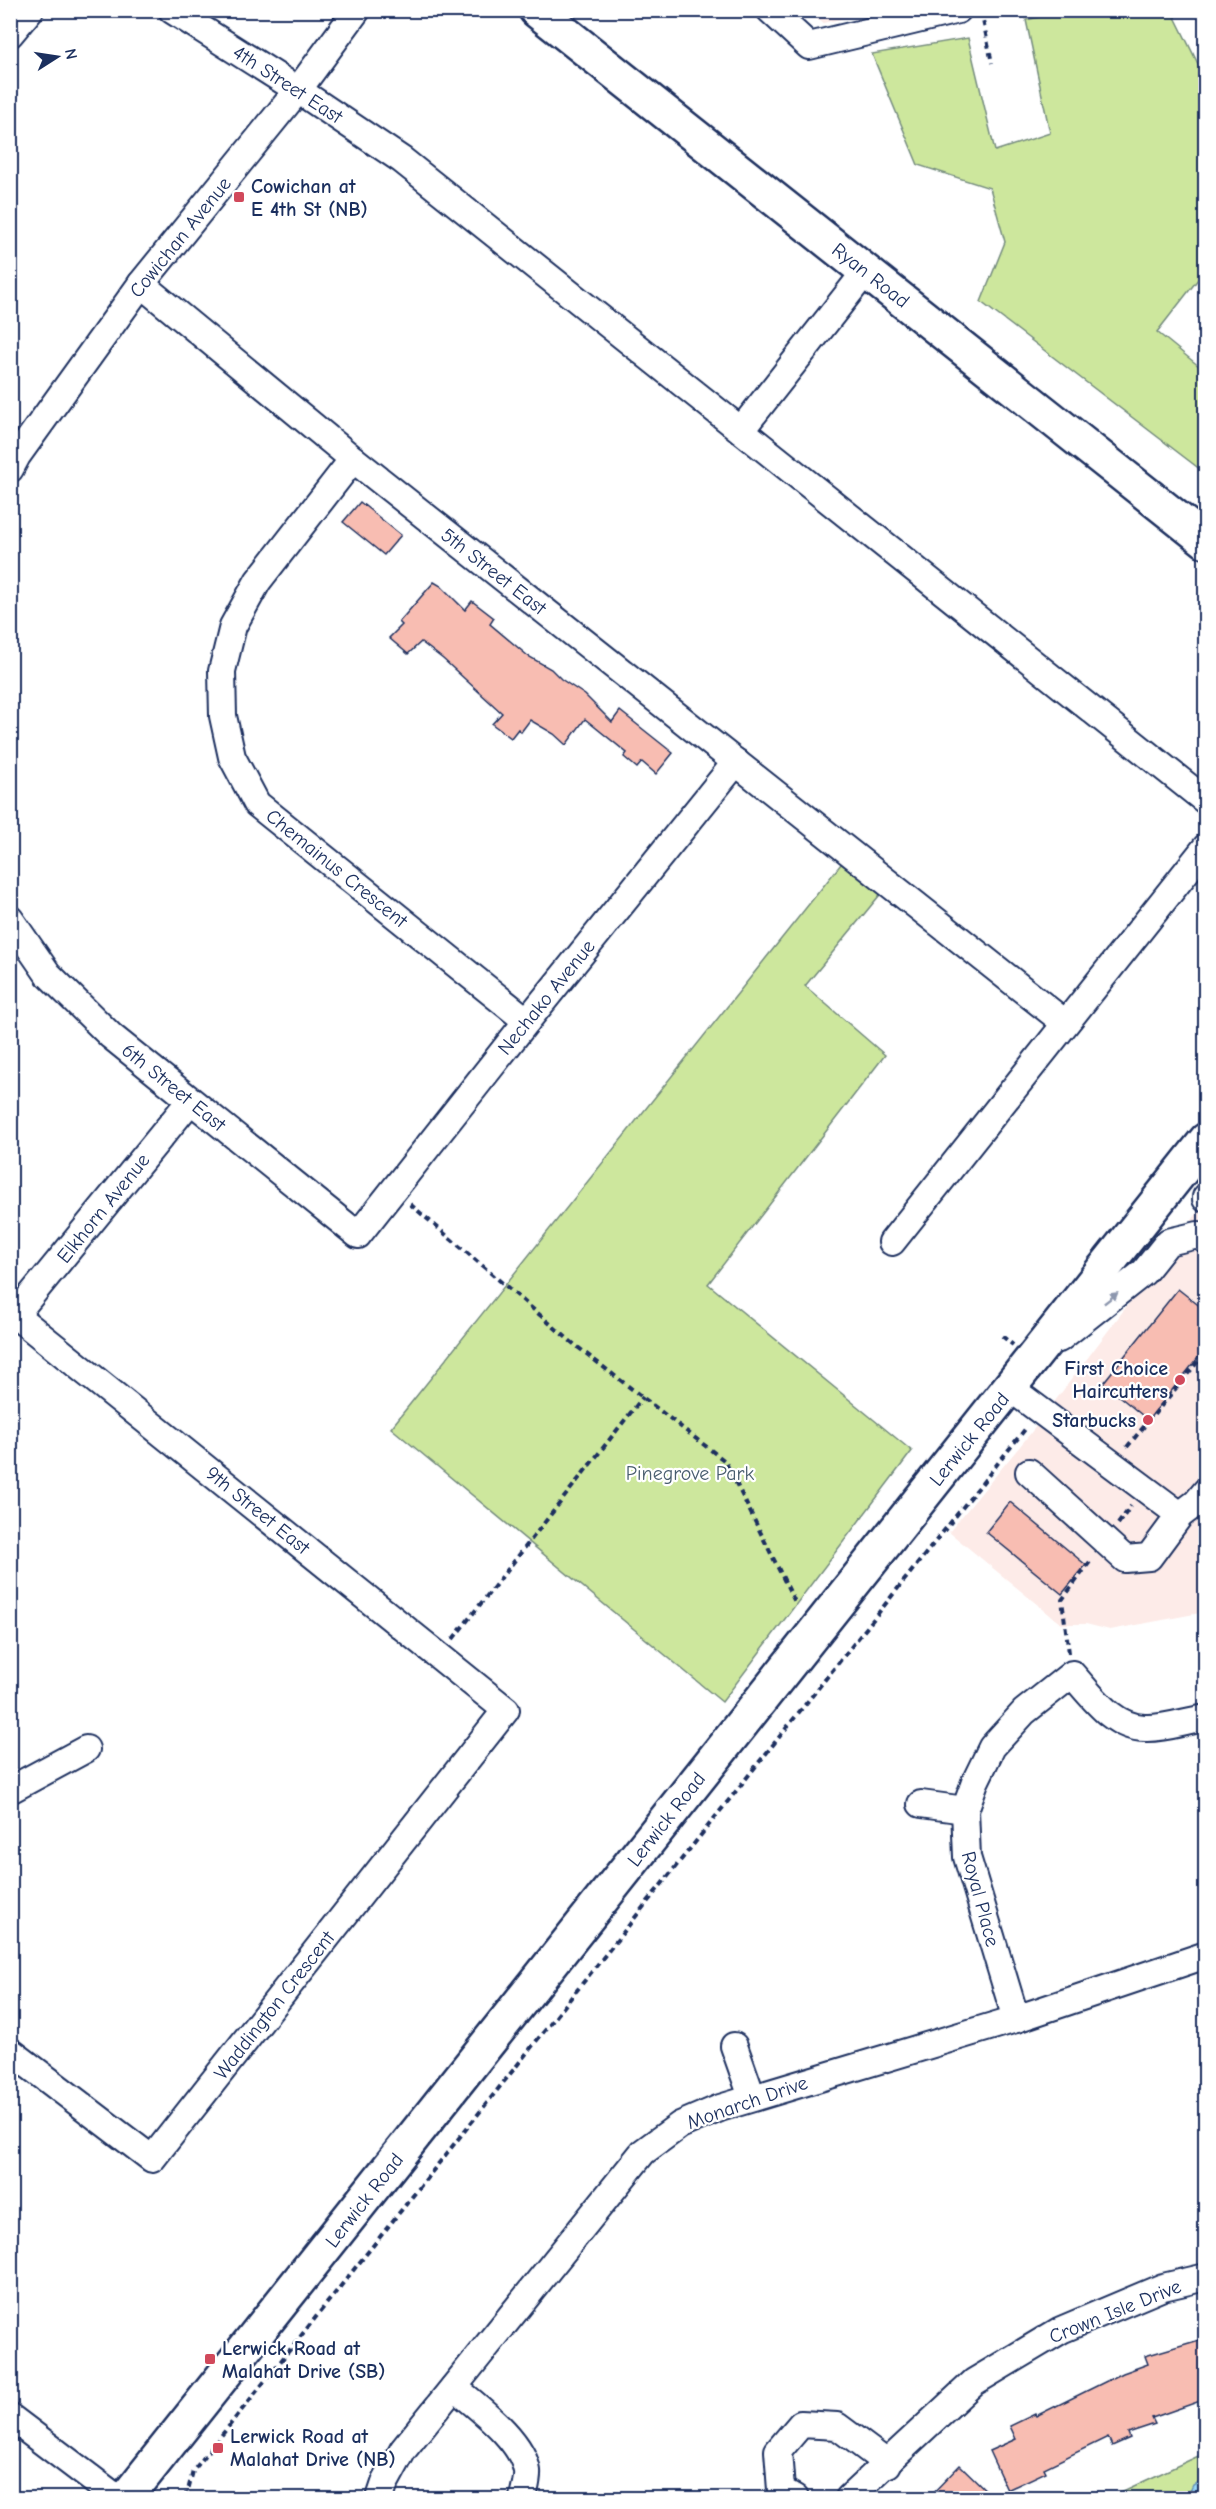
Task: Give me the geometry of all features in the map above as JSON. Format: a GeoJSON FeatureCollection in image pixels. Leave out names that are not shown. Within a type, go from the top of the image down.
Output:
{"type":"FeatureCollection","features":[{"type":"Feature","properties":{"kind":"main road","name":"Ryan Road"},"geometry":{"type":"LineString","coordinates":[[536,10],[1206,541]]}},
{"type":"Feature","properties":{"kind":"main road"},"geometry":{"type":"LineString","coordinates":[[549,10],[572,39]]}},
{"type":"Feature","properties":{"kind":"main road","name":"Lerwick Road"},"geometry":{"type":"LineString","coordinates":[[126,2499],[1206,1140]]}},
{"type":"Feature","properties":{"kind":"street"},"geometry":{"type":"LineString","coordinates":[[10,34],[30,10]]}},
{"type":"Feature","properties":{"kind":"street","name":"4th Street East"},"geometry":{"type":"LineString","coordinates":[[172,10],[298,90],[402,160],[1206,801]]}},
{"type":"Feature","properties":{"kind":"street","name":"Cowichan Avenue"},"geometry":{"type":"LineString","coordinates":[[10,470],[17,456],[141,284],[298,90],[357,10]]}},
{"type":"Feature","properties":{"kind":"street"},"geometry":{"type":"LineString","coordinates":[[770,10],[809,46],[958,10]]}},
{"type":"Feature","properties":{"kind":"street"},"geometry":{"type":"LineString","coordinates":[[741,430],[866,271]]}},
{"type":"Feature","properties":{"kind":"street","name":"5th Street East"},"geometry":{"type":"LineString","coordinates":[[141,284],[353,459],[1065,1023]]}},
{"type":"Feature","properties":{"kind":"street","name":"Chemainus Crescent"},"geometry":{"type":"LineString","coordinates":[[353,459],[258,582],[233,626],[222,671],[223,716],[232,758],[257,804],[526,1021]]}},
{"type":"Feature","properties":{"kind":"street","name":"Nechako Avenue"},"geometry":{"type":"LineString","coordinates":[[358,1235],[526,1021],[736,762]]}},
{"type":"Feature","properties":{"kind":"street"},"geometry":{"type":"LineString","coordinates":[[892,1242],[1206,846]]}},
{"type":"Feature","properties":{"kind":"street","name":"6th Street East"},"geometry":{"type":"LineString","coordinates":[[10,919],[48,974],[111,1036],[358,1235]]}},
{"type":"Feature","properties":{"kind":"street","name":"Elkhorn Avenue"},"geometry":{"type":"LineString","coordinates":[[13,1313],[190,1101]]}},
{"type":"Feature","properties":{"kind":"street"},"geometry":{"type":"LineString","coordinates":[[1032,1360],[1144,1272],[1168,1242],[1198,1235],[1206,1240]]}},
{"type":"Feature","properties":{"kind":"street","name":"9th Street East"},"geometry":{"type":"LineString","coordinates":[[13,1313],[506,1710]]}},
{"type":"Feature","properties":{"kind":"street"},"geometry":{"type":"LineString","coordinates":[[1010,1388],[1180,1515]]}},
{"type":"Feature","properties":{"kind":"street"},"geometry":{"type":"LineString","coordinates":[[1029,1472],[1125,1559],[1149,1557],[1180,1515],[1196,1503],[1206,1491]]}},
{"type":"Feature","properties":{"kind":"street"},"geometry":{"type":"LineString","coordinates":[[1072,1674],[1106,1711],[1124,1725],[1146,1728],[1206,1718]]}},
{"type":"Feature","properties":{"kind":"street","name":"Royal Place"},"geometry":{"type":"LineString","coordinates":[[1016,2019],[967,1857],[965,1810],[975,1782],[992,1747],[1024,1712],[1072,1674]]}},
{"type":"Feature","properties":{"kind":"street","name":"Waddington Crescent"},"geometry":{"type":"LineString","coordinates":[[10,2050],[152,2160],[506,1710]]}},
{"type":"Feature","properties":{"kind":"street"},"geometry":{"type":"LineString","coordinates":[[10,1790],[86,1749]]}},
{"type":"Feature","properties":{"kind":"street"},"geometry":{"type":"LineString","coordinates":[[921,1804],[965,1810]]}},
{"type":"Feature","properties":{"kind":"street","name":"Monarch Drive"},"geometry":{"type":"LineString","coordinates":[[380,2499],[385,2483],[404,2450],[454,2387],[643,2152],[680,2125],[753,2097],[1016,2019],[1206,1955]]}},
{"type":"Feature","properties":{"kind":"street"},"geometry":{"type":"LineString","coordinates":[[734,2046],[753,2097]]}},
{"type":"Feature","properties":{"kind":"street","name":"Crown Isle Drive"},"geometry":{"type":"LineString","coordinates":[[849,2499],[974,2382],[1061,2330],[1163,2287],[1206,2277]]}},
{"type":"Feature","properties":{"kind":"street"},"geometry":{"type":"LineString","coordinates":[[454,2387],[489,2416],[514,2442],[527,2471],[523,2499]]}},
{"type":"Feature","properties":{"kind":"street"},"geometry":{"type":"LineString","coordinates":[[10,2417],[117,2499]]}},
{"type":"Feature","properties":{"kind":"street"},"geometry":{"type":"LineString","coordinates":[[795,2499],[781,2490],[778,2451],[801,2424],[837,2426],[888,2464]]}},
{"type":"Feature","properties":{"kind":"path"},"geometry":{"type":"LineString","coordinates":[[981,10],[992,63]]}},
{"type":"Feature","properties":{"kind":"path"},"geometry":{"type":"LineString","coordinates":[[393,1191],[507,1285],[575,1345],[725,1461],[796,1604]]}},
{"type":"Feature","properties":{"kind":"path"},"geometry":{"type":"LineString","coordinates":[[1125,1450],[1206,1352]]}},
{"type":"Feature","properties":{"kind":"path"},"geometry":{"type":"LineString","coordinates":[[440,1656],[643,1397]]}},
{"type":"Feature","properties":{"kind":"path"},"geometry":{"type":"LineString","coordinates":[[186,2499],[193,2471],[1040,1410]]}},
{"type":"Feature","properties":{"kind":"path"},"geometry":{"type":"LineString","coordinates":[[1072,1674],[1062,1600],[1145,1488]]}},
{"type":"Feature","properties":{"kind":"shaded area"},"geometry":{"type":"Polygon","coordinates":[[[805,11],[877,11],[823,23],[805,11]]]}},
{"type":"Feature","properties":{"kind":"shaded area"},"geometry":{"type":"Polygon","coordinates":[[[1205,1203],[1205,1612],[1110,1630],[1086,1624],[1061,1624],[949,1532],[1030,1434],[1205,1203]]]}},
{"type":"Feature","properties":{"kind":"green space"},"geometry":{"type":"Polygon","coordinates":[[[1065,11],[1172,11],[1205,78],[1206,269],[1157,332],[1205,371],[1205,473],[981,302],[1005,242],[990,188],[918,165],[872,54],[968,38],[995,151],[1050,133],[1026,20],[1065,11]]]}},
{"type":"Feature","properties":{"kind":"green space","name":"Pinegrove Park"},"geometry":{"type":"Polygon","coordinates":[[[849,854],[888,885],[805,986],[885,1055],[708,1284],[912,1451],[722,1702],[391,1428],[849,854]]]}},
{"type":"Feature","properties":{"kind":"green space"},"geometry":{"type":"Polygon","coordinates":[[[1205,2453],[1205,2498],[1108,2498],[1205,2453]]]}},
{"type":"Feature","properties":{"kind":"water"},"geometry":{"type":"Polygon","coordinates":[[[1205,2478],[1205,2498],[1187,2498],[1193,2485],[1205,2478]]]}},
{"type":"Feature","properties":{"kind":"building"},"geometry":{"type":"Polygon","coordinates":[[[360,502],[401,535],[384,555],[343,522],[360,502]]]}},
{"type":"Feature","properties":{"kind":"building"},"geometry":{"type":"Polygon","coordinates":[[[434,582],[465,610],[472,601],[494,618],[490,624],[528,656],[551,669],[561,679],[585,695],[612,722],[620,711],[673,753],[656,774],[642,762],[637,768],[624,757],[627,753],[585,719],[566,745],[554,734],[530,720],[521,732],[518,729],[511,738],[492,724],[502,713],[443,659],[421,642],[408,654],[389,638],[402,625],[399,622],[434,582]]]}},
{"type":"Feature","properties":{"kind":"building"},"geometry":{"type":"Polygon","coordinates":[[[1178,1289],[1206,1311],[1206,1348],[1148,1420],[1103,1383],[1178,1289]]]}},
{"type":"Feature","properties":{"kind":"building"},"geometry":{"type":"Polygon","coordinates":[[[1010,1502],[1086,1565],[1062,1594],[986,1532],[1010,1502]]]}},
{"type":"Feature","properties":{"kind":"building"},"geometry":{"type":"Polygon","coordinates":[[[1206,2338],[1206,2399],[1152,2418],[1155,2424],[1128,2433],[1130,2438],[1112,2446],[1108,2437],[1044,2468],[1046,2472],[1007,2490],[989,2451],[1016,2439],[1010,2426],[1035,2414],[1036,2416],[1123,2373],[1148,2364],[1145,2356],[1206,2338]]]}},
{"type":"Feature","properties":{"kind":"building"},"geometry":{"type":"Polygon","coordinates":[[[960,2465],[995,2499],[927,2499],[960,2465]]]}},
{"type":"Feature","properties":{"kind":"place","name":"Cowichan at E 4th St (NB)"},"geometry":{"type":"Point","coordinates":[239,197]}},
{"type":"Feature","properties":{"kind":"place","name":"First Choice Haircutters"},"geometry":{"type":"Point","coordinates":[1180,1380]}},
{"type":"Feature","properties":{"kind":"place","name":"Starbucks"},"geometry":{"type":"Point","coordinates":[1148,1420]}},
{"type":"Feature","properties":{"kind":"place","name":"Lerwick Road at Malahat Drive (SB)"},"geometry":{"type":"Point","coordinates":[210,2359]}},
{"type":"Feature","properties":{"kind":"place","name":"Lerwick Road at Malahat Drive (NB)"},"geometry":{"type":"Point","coordinates":[218,2448]}}]}
